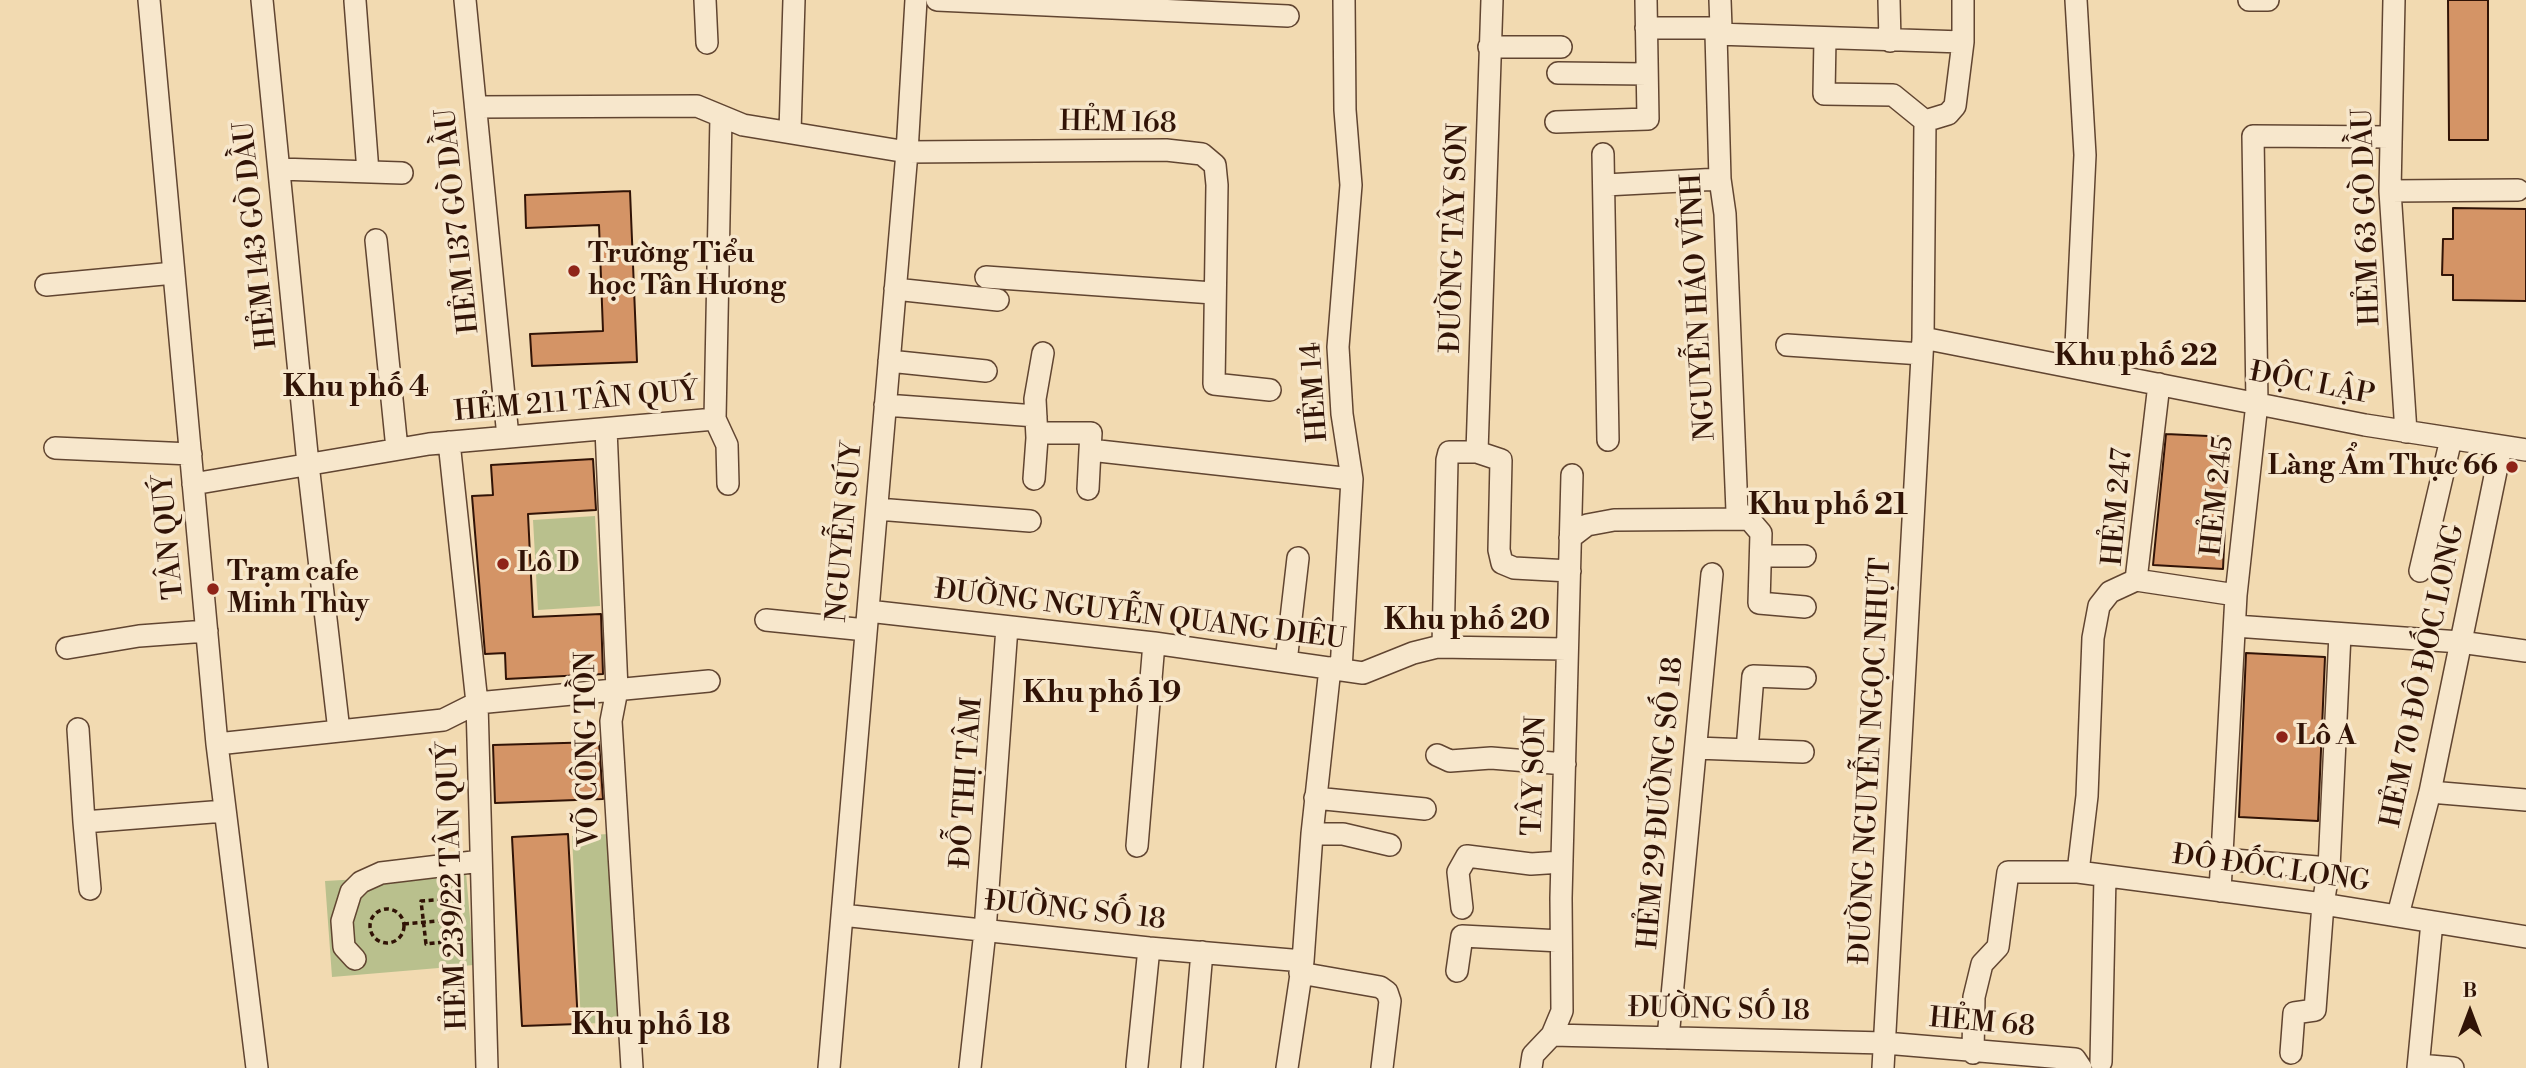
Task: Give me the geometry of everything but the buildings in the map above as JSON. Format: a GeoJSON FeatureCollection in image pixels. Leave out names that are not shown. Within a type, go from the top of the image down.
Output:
{"type":"FeatureCollection","features":[{"type":"Feature","properties":{"kind":"street","name":"TÂN QUÝ"},"geometry":{"type":"LineString","coordinates":[[149,0],[217,744],[257,1068]]}},
{"type":"Feature","properties":{"kind":"street","name":"HẺM 143 GÒ DẦU"},"geometry":{"type":"LineString","coordinates":[[262,0],[308,464],[339,731]]}},
{"type":"Feature","properties":{"kind":"street","name":"HẺM 137 GÒ DẦU"},"geometry":{"type":"LineString","coordinates":[[465,0],[508,437]]}},
{"type":"Feature","properties":{"kind":"street"},"geometry":{"type":"LineString","coordinates":[[705,0],[707,43]]}},
{"type":"Feature","properties":{"kind":"street"},"geometry":{"type":"LineString","coordinates":[[790,132],[794,0]]}},
{"type":"Feature","properties":{"kind":"street","name":"NGUYỄN SÚY"},"geometry":{"type":"LineString","coordinates":[[829,1068],[907,152],[916,0]]}},
{"type":"Feature","properties":{"kind":"street"},"geometry":{"type":"LineString","coordinates":[[937,0],[1092,4],[1288,16]]}},
{"type":"Feature","properties":{"kind":"street","name":"HẺM 14"},"geometry":{"type":"LineString","coordinates":[[1287,1068],[1302,967],[1315,798],[1335,669],[1352,479],[1342,414],[1338,347],[1351,185],[1345,110],[1344,0]]}},
{"type":"Feature","properties":{"kind":"street","name":"ĐƯỜNG TÂY SƠN"},"geometry":{"type":"LineString","coordinates":[[1477,452],[1492,0]]}},
{"type":"Feature","properties":{"kind":"street"},"geometry":{"type":"LineString","coordinates":[[1556,122],[1648,119],[1646,0]]}},
{"type":"Feature","properties":{"kind":"street","name":"NGUYỄN HÁO VĨNH"},"geometry":{"type":"LineString","coordinates":[[1720,0],[1720,179],[1725,214],[1737,511],[1749,519],[1761,533],[1759,603],[1805,607]]}},
{"type":"Feature","properties":{"kind":"street"},"geometry":{"type":"LineString","coordinates":[[1889,0],[1890,41]]}},
{"type":"Feature","properties":{"kind":"street"},"geometry":{"type":"LineString","coordinates":[[1825,38],[1824,94],[1894,95],[1925,121],[1948,114],[1955,106],[1963,42],[1963,0]]}},
{"type":"Feature","properties":{"kind":"street"},"geometry":{"type":"LineString","coordinates":[[2075,368],[2085,155],[2076,0]]}},
{"type":"Feature","properties":{"kind":"street"},"geometry":{"type":"LineString","coordinates":[[2249,0],[2268,0]]}},
{"type":"Feature","properties":{"kind":"street","name":"HẺM 63 GÒ DẦU"},"geometry":{"type":"LineString","coordinates":[[2394,0],[2390,191],[2406,432]]}},
{"type":"Feature","properties":{"kind":"street"},"geometry":{"type":"LineString","coordinates":[[355,1],[368,172]]}},
{"type":"Feature","properties":{"kind":"street"},"geometry":{"type":"LineString","coordinates":[[1646,28],[1890,41],[1963,42]]}},
{"type":"Feature","properties":{"kind":"street"},"geometry":{"type":"LineString","coordinates":[[1489,47],[1561,47]]}},
{"type":"Feature","properties":{"kind":"street"},"geometry":{"type":"LineString","coordinates":[[1558,73],[1647,74]]}},
{"type":"Feature","properties":{"kind":"street","name":"HẺM 168"},"geometry":{"type":"LineString","coordinates":[[476,107],[697,106],[743,125],[907,152],[1166,150],[1202,154],[1215,165],[1217,185],[1213,293],[1214,384],[1270,390]]}},
{"type":"Feature","properties":{"kind":"street"},"geometry":{"type":"LineString","coordinates":[[721,116],[715,419],[727,445],[728,484]]}},
{"type":"Feature","properties":{"kind":"street","name":"ĐƯỜNG NGUYỄN NGỌC NHỰT"},"geometry":{"type":"LineString","coordinates":[[1883,1068],[1923,346],[1925,121]]}},
{"type":"Feature","properties":{"kind":"street","name":"HẺM 245"},"geometry":{"type":"LineString","coordinates":[[2220,891],[2236,596],[2257,403],[2253,136],[2391,137]]}},
{"type":"Feature","properties":{"kind":"street"},"geometry":{"type":"LineString","coordinates":[[1604,154],[1608,440]]}},
{"type":"Feature","properties":{"kind":"street"},"geometry":{"type":"LineString","coordinates":[[279,169],[402,173]]}},
{"type":"Feature","properties":{"kind":"street"},"geometry":{"type":"LineString","coordinates":[[1605,185],[1720,179]]}},
{"type":"Feature","properties":{"kind":"street"},"geometry":{"type":"LineString","coordinates":[[2390,191],[2518,190]]}},
{"type":"Feature","properties":{"kind":"street"},"geometry":{"type":"LineString","coordinates":[[376,240],[397,449]]}},
{"type":"Feature","properties":{"kind":"street"},"geometry":{"type":"LineString","coordinates":[[46,285],[174,272]]}},
{"type":"Feature","properties":{"kind":"street"},"geometry":{"type":"LineString","coordinates":[[986,278],[1213,293]]}},
{"type":"Feature","properties":{"kind":"street"},"geometry":{"type":"LineString","coordinates":[[895,289],[998,300]]}},
{"type":"Feature","properties":{"kind":"street","name":"ĐỘC LẬP"},"geometry":{"type":"LineString","coordinates":[[1787,345],[1923,346],[2075,368],[2406,432],[2526,450]]}},
{"type":"Feature","properties":{"kind":"street"},"geometry":{"type":"LineString","coordinates":[[1034,479],[1035,399],[1043,353]]}},
{"type":"Feature","properties":{"kind":"street"},"geometry":{"type":"LineString","coordinates":[[889,362],[986,371]]}},
{"type":"Feature","properties":{"kind":"street","name":"HẺM 247"},"geometry":{"type":"LineString","coordinates":[[2159,384],[2136,580],[2236,596]]}},
{"type":"Feature","properties":{"kind":"street"},"geometry":{"type":"LineString","coordinates":[[885,405],[1091,433],[1088,489]]}},
{"type":"Feature","properties":{"kind":"street","name":"HẺM 211 TÂN QUÝ"},"geometry":{"type":"LineString","coordinates":[[193,484],[449,442],[715,419]]}},
{"type":"Feature","properties":{"kind":"street","name":"VÕ CÔNG TỒN"},"geometry":{"type":"LineString","coordinates":[[606,429],[617,690],[611,722],[632,1068]]}},
{"type":"Feature","properties":{"kind":"street"},"geometry":{"type":"LineString","coordinates":[[2420,571],[2451,439]]}},
{"type":"Feature","properties":{"kind":"street","name":"HẺM 239/22 TÂN QUÝ"},"geometry":{"type":"LineString","coordinates":[[449,442],[477,703],[487,1068]]}},
{"type":"Feature","properties":{"kind":"street","name":"HẺM 70 ĐÔ ĐỐC LONG"},"geometry":{"type":"LineString","coordinates":[[2398,915],[2430,792],[2501,447]]}},
{"type":"Feature","properties":{"kind":"street"},"geometry":{"type":"LineString","coordinates":[[55,448],[191,454]]}},
{"type":"Feature","properties":{"kind":"street"},"geometry":{"type":"LineString","coordinates":[[1090,450],[1352,479]]}},
{"type":"Feature","properties":{"kind":"street"},"geometry":{"type":"LineString","coordinates":[[1443,647],[1448,452],[1477,452],[1501,460],[1499,550],[1502,563],[1514,568],[1570,571]]}},
{"type":"Feature","properties":{"kind":"street","name":"TÂY SƠN"},"geometry":{"type":"LineString","coordinates":[[1531,1068],[1533,1055],[1552,1035],[1562,1011],[1562,862],[1572,475]]}},
{"type":"Feature","properties":{"kind":"street"},"geometry":{"type":"LineString","coordinates":[[877,509],[1030,521]]}},
{"type":"Feature","properties":{"kind":"street"},"geometry":{"type":"LineString","coordinates":[[1570,538],[1587,525],[1614,520],[1749,519]]}},
{"type":"Feature","properties":{"kind":"street"},"geometry":{"type":"LineString","coordinates":[[1761,556],[1805,556]]}},
{"type":"Feature","properties":{"kind":"street"},"geometry":{"type":"LineString","coordinates":[[1286,662],[1298,558]]}},
{"type":"Feature","properties":{"kind":"street","name":"HẺM 29 ĐƯỜNG SỐ 18"},"geometry":{"type":"LineString","coordinates":[[1668,1038],[1712,574]]}},
{"type":"Feature","properties":{"kind":"street"},"geometry":{"type":"LineString","coordinates":[[2078,872],[2087,796],[2093,638],[2099,606],[2110,592],[2136,580]]}},
{"type":"Feature","properties":{"kind":"street","name":"ĐƯỜNG NGUYỄN QUANG DIÊU"},"geometry":{"type":"LineString","coordinates":[[766,620],[867,620],[1007,626],[1154,643],[1363,673],[1413,653],[1443,647],[1566,649]]}},
{"type":"Feature","properties":{"kind":"street","name":"ĐỖ THỊ TÂM"},"geometry":{"type":"LineString","coordinates":[[970,1068],[985,932],[1007,626]]}},
{"type":"Feature","properties":{"kind":"street"},"geometry":{"type":"LineString","coordinates":[[2235,626],[2460,642],[2526,651]]}},
{"type":"Feature","properties":{"kind":"street"},"geometry":{"type":"LineString","coordinates":[[67,648],[139,636],[207,631]]}},
{"type":"Feature","properties":{"kind":"street"},"geometry":{"type":"LineString","coordinates":[[2291,1053],[2294,1013],[2315,1010],[2323,904],[2329,868],[2340,634]]}},
{"type":"Feature","properties":{"kind":"street"},"geometry":{"type":"LineString","coordinates":[[1137,846],[1154,643]]}},
{"type":"Feature","properties":{"kind":"street"},"geometry":{"type":"LineString","coordinates":[[1747,750],[1753,676],[1805,678]]}},
{"type":"Feature","properties":{"kind":"street"},"geometry":{"type":"LineString","coordinates":[[217,744],[443,720],[477,703],[709,681]]}},
{"type":"Feature","properties":{"kind":"street"},"geometry":{"type":"LineString","coordinates":[[78,729],[90,889]]}},
{"type":"Feature","properties":{"kind":"street"},"geometry":{"type":"LineString","coordinates":[[1696,748],[1803,752]]}},
{"type":"Feature","properties":{"kind":"street"},"geometry":{"type":"LineString","coordinates":[[1437,755],[1450,761],[1491,758],[1565,764]]}},
{"type":"Feature","properties":{"kind":"street"},"geometry":{"type":"LineString","coordinates":[[2430,792],[2526,800]]}},
{"type":"Feature","properties":{"kind":"street"},"geometry":{"type":"LineString","coordinates":[[1315,798],[1425,809]]}},
{"type":"Feature","properties":{"kind":"street"},"geometry":{"type":"LineString","coordinates":[[84,822],[226,811]]}},
{"type":"Feature","properties":{"kind":"street"},"geometry":{"type":"LineString","coordinates":[[1312,834],[1343,834],[1390,845]]}},
{"type":"Feature","properties":{"kind":"street"},"geometry":{"type":"LineString","coordinates":[[1462,908],[1458,872],[1467,856],[1520,863],[1562,862]]}},
{"type":"Feature","properties":{"kind":"street"},"geometry":{"type":"LineString","coordinates":[[2222,859],[2329,868]]}},
{"type":"Feature","properties":{"kind":"street"},"geometry":{"type":"LineString","coordinates":[[355,959],[344,947],[342,921],[351,892],[361,882],[381,873],[481,861]]}},
{"type":"Feature","properties":{"kind":"street","name":"ĐÔ ĐỐC LONG"},"geometry":{"type":"LineString","coordinates":[[1973,1053],[1974,998],[1982,964],[1998,947],[2008,872],[2078,872],[2323,904],[2526,937]]}},
{"type":"Feature","properties":{"kind":"street"},"geometry":{"type":"LineString","coordinates":[[2086,1063],[2105,876]]}},
{"type":"Feature","properties":{"kind":"street","name":"ĐƯỜNG SỐ 18"},"geometry":{"type":"LineString","coordinates":[[842,915],[985,932],[1202,952],[1302,967],[1380,987],[1387,992],[1390,1001],[1382,1068]]}},
{"type":"Feature","properties":{"kind":"street"},"geometry":{"type":"LineString","coordinates":[[2432,922],[2418,1067],[2453,1068]]}},
{"type":"Feature","properties":{"kind":"street"},"geometry":{"type":"LineString","coordinates":[[1457,971],[1462,936],[1561,941]]}},
{"type":"Feature","properties":{"kind":"street"},"geometry":{"type":"LineString","coordinates":[[1137,1066],[1150,948]]}},
{"type":"Feature","properties":{"kind":"street"},"geometry":{"type":"LineString","coordinates":[[1192,1068],[1202,952]]}},
{"type":"Feature","properties":{"kind":"street","name":"ĐƯỜNG SỐ 18"},"geometry":{"type":"LineString","coordinates":[[1552,1035],[1885,1043]]}},
{"type":"Feature","properties":{"kind":"street","name":"HẺM 68"},"geometry":{"type":"LineString","coordinates":[[1885,1043],[2086,1063]]}},
{"type":"Feature","properties":{"kind":"path"},"geometry":{"type":"LineString","coordinates":[[459,898],[421,901],[426,944],[464,940]]}},
{"type":"Feature","properties":{"kind":"path"},"geometry":{"type":"LineString","coordinates":[[384,909],[399,914],[404,924],[399,939],[389,943],[374,936],[370,926],[374,916],[384,909]]}},
{"type":"Feature","properties":{"kind":"path"},"geometry":{"type":"LineString","coordinates":[[404,924],[483,917]]}},
{"type":"Feature","properties":{"kind":"green space"},"geometry":{"type":"Polygon","coordinates":[[[595,516],[600,606],[538,610],[533,520],[595,516]]]}},
{"type":"Feature","properties":{"kind":"green space"},"geometry":{"type":"Polygon","coordinates":[[[609,834],[618,1022],[581,1024],[572,836],[609,834]]]}},
{"type":"Feature","properties":{"kind":"green space"},"geometry":{"type":"Polygon","coordinates":[[[466,873],[474,965],[332,977],[325,881],[466,873]]]}},
{"type":"Feature","properties":{"kind":"place","name":"Trường Tiểu học Tân Hương"},"geometry":{"type":"Point","coordinates":[574,271]}},
{"type":"Feature","properties":{"kind":"place","name":"Làng Ẩm Thực 66"},"geometry":{"type":"Point","coordinates":[2512,467]}},
{"type":"Feature","properties":{"kind":"place","name":"Lô D"},"geometry":{"type":"Point","coordinates":[503,564]}},
{"type":"Feature","properties":{"kind":"place","name":"Trạm cafe Minh Thùy"},"geometry":{"type":"Point","coordinates":[213,589]}},
{"type":"Feature","properties":{"kind":"place","name":"Lô A"},"geometry":{"type":"Point","coordinates":[2282,737]}},
{"type":"Feature","properties":{"kind":"district","name":"Khu phố 22"},"geometry":{"type":"Point","coordinates":[2136,358]}},
{"type":"Feature","properties":{"kind":"district","name":"Khu phố 4"},"geometry":{"type":"Point","coordinates":[356,389]}},
{"type":"Feature","properties":{"kind":"district","name":"Khu phố 21"},"geometry":{"type":"Point","coordinates":[1828,507]}},
{"type":"Feature","properties":{"kind":"district","name":"Khu phố 20"},"geometry":{"type":"Point","coordinates":[1467,622]}},
{"type":"Feature","properties":{"kind":"district","name":"Khu phố 19"},"geometry":{"type":"Point","coordinates":[1102,695]}},
{"type":"Feature","properties":{"kind":"district","name":"Khu phố 18"},"geometry":{"type":"Point","coordinates":[651,1027]}}]}
